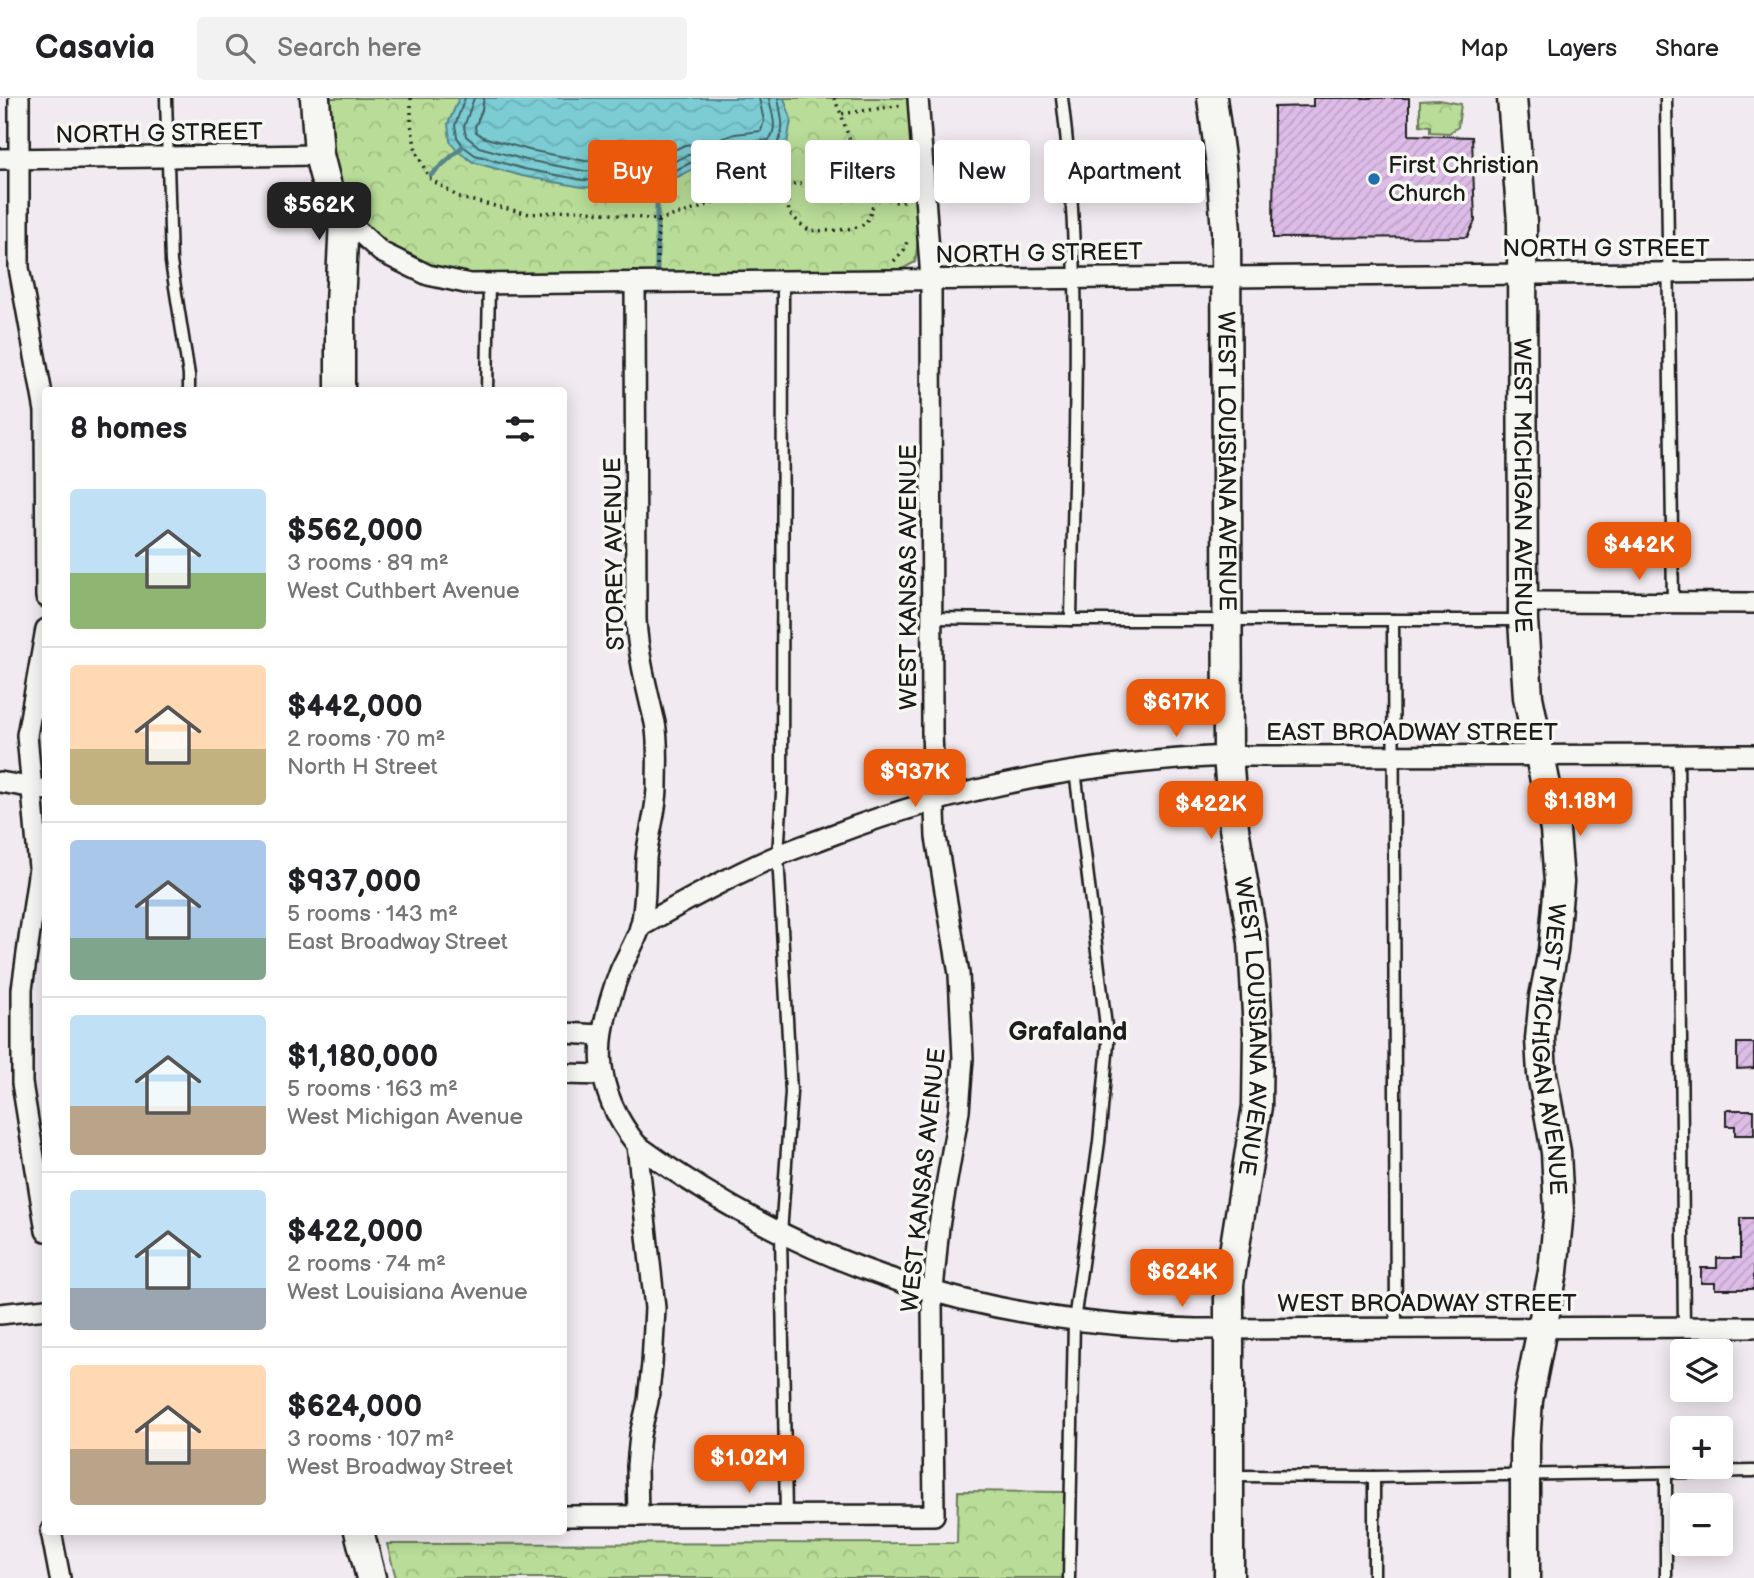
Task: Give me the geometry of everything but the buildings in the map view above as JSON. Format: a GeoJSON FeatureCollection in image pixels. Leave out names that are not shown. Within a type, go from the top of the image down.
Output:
{"type":"FeatureCollection","features":[{"type":"Feature","properties":{"kind":"street"},"geometry":{"type":"LineString","coordinates":[[19,98],[10,159],[19,268],[42,394]]}},
{"type":"Feature","properties":{"kind":"street"},"geometry":{"type":"LineString","coordinates":[[315,98],[319,155],[329,194],[344,218],[340,387]]}},
{"type":"Feature","properties":{"kind":"street","name":"WEST LOUISIANA AVENUE"},"geometry":{"type":"LineString","coordinates":[[1212,98],[1223,182],[1226,275],[1228,756],[1234,828],[1253,942],[1258,1032],[1257,1106],[1229,1284],[1229,1578]]}},
{"type":"Feature","properties":{"kind":"street","name":"WEST MICHIGAN AVENUE"},"geometry":{"type":"LineString","coordinates":[[1513,98],[1522,222],[1523,611],[1528,696],[1555,830],[1559,882],[1553,951],[1544,997],[1540,1039],[1542,1074],[1556,1152],[1559,1210],[1553,1272],[1528,1400],[1525,1578]]}},
{"type":"Feature","properties":{"kind":"street","name":"WEST KANSAS AVENUE"},"geometry":{"type":"LineString","coordinates":[[786,1515],[934,1514],[933,1291],[939,1226],[960,1111],[964,1058],[959,974],[939,862],[935,801],[932,279],[918,101]]}},
{"type":"Feature","properties":{"kind":"street","name":"NORTH G STREET"},"geometry":{"type":"LineString","coordinates":[[10,159],[319,155]]}},
{"type":"Feature","properties":{"kind":"street","name":"NORTH G STREET"},"geometry":{"type":"LineString","coordinates":[[344,218],[381,253],[412,268],[454,281],[489,284],[1076,276],[1754,272]]}},
{"type":"Feature","properties":{"kind":"street","name":"STOREY AVENUE"},"geometry":{"type":"LineString","coordinates":[[635,282],[636,620],[640,661],[655,723],[658,748],[654,818],[646,858],[640,927],[621,970],[601,1035],[603,1075],[612,1108],[637,1145],[655,1308],[648,1401],[640,1435],[637,1466],[638,1516]]}},
{"type":"Feature","properties":{"kind":"street"},"geometry":{"type":"LineString","coordinates":[[1523,611],[1673,603],[1754,603]]}},
{"type":"Feature","properties":{"kind":"street"},"geometry":{"type":"LineString","coordinates":[[42,651],[27,734],[38,789],[39,868],[22,989],[22,1083],[42,1206]]}},
{"type":"Feature","properties":{"kind":"street","name":"EAST BROADWAY STREET"},"geometry":{"type":"LineString","coordinates":[[640,927],[680,903],[778,855],[854,825],[976,789],[1076,770],[1228,756],[1754,755]]}},
{"type":"Feature","properties":{"kind":"street"},"geometry":{"type":"LineString","coordinates":[[0,782],[38,789]]}},
{"type":"Feature","properties":{"kind":"street"},"geometry":{"type":"LineString","coordinates":[[567,1033],[601,1035]]}},
{"type":"Feature","properties":{"kind":"street"},"geometry":{"type":"LineString","coordinates":[[567,1074],[603,1075]]}},
{"type":"Feature","properties":{"kind":"street","name":"WEST BROADWAY STREET"},"geometry":{"type":"LineString","coordinates":[[637,1145],[691,1184],[748,1217],[855,1266],[997,1308],[1074,1321],[1129,1327],[1230,1328],[1754,1327]]}},
{"type":"Feature","properties":{"kind":"street"},"geometry":{"type":"LineString","coordinates":[[0,1314],[42,1309]]}},
{"type":"Feature","properties":{"kind":"street"},"geometry":{"type":"LineString","coordinates":[[567,1516],[786,1515]]}},
{"type":"Feature","properties":{"kind":"street"},"geometry":{"type":"LineString","coordinates":[[52,1535],[60,1578]]}},
{"type":"Feature","properties":{"kind":"street"},"geometry":{"type":"LineString","coordinates":[[360,1535],[371,1578]]}},
{"type":"Feature","properties":{"kind":"lane"},"geometry":{"type":"LineString","coordinates":[[166,98],[171,262],[189,387]]}},
{"type":"Feature","properties":{"kind":"lane"},"geometry":{"type":"LineString","coordinates":[[1062,98],[1073,207],[1076,276],[1071,620]]}},
{"type":"Feature","properties":{"kind":"lane"},"geometry":{"type":"LineString","coordinates":[[1666,98],[1673,603]]}},
{"type":"Feature","properties":{"kind":"lane"},"geometry":{"type":"LineString","coordinates":[[783,281],[782,779],[778,855],[791,1092],[781,1234],[786,1515]]}},
{"type":"Feature","properties":{"kind":"lane"},"geometry":{"type":"LineString","coordinates":[[487,387],[489,284]]}},
{"type":"Feature","properties":{"kind":"lane"},"geometry":{"type":"LineString","coordinates":[[932,618],[1394,620],[1523,611]]}},
{"type":"Feature","properties":{"kind":"lane"},"geometry":{"type":"LineString","coordinates":[[1394,620],[1396,1327]]}},
{"type":"Feature","properties":{"kind":"lane"},"geometry":{"type":"LineString","coordinates":[[1678,755],[1684,1327]]}},
{"type":"Feature","properties":{"kind":"lane"},"geometry":{"type":"LineString","coordinates":[[1069,1578],[1074,1321],[1099,1142],[1108,1043],[1076,770]]}},
{"type":"Feature","properties":{"kind":"lane"},"geometry":{"type":"LineString","coordinates":[[1228,1476],[1754,1471]]}},
{"type":"Feature","properties":{"kind":"lane"},"geometry":{"type":"LineString","coordinates":[[1666,1473],[1666,1578]]}},
{"type":"Feature","properties":{"kind":"lane"},"geometry":{"type":"LineString","coordinates":[[1374,1476],[1374,1578]]}},
{"type":"Feature","properties":{"kind":"path"},"geometry":{"type":"LineString","coordinates":[[411,98],[411,124],[416,151],[429,178],[460,198],[530,214],[579,210],[658,220],[713,203]]}},
{"type":"Feature","properties":{"kind":"path"},"geometry":{"type":"LineString","coordinates":[[834,98],[850,140]]}},
{"type":"Feature","properties":{"kind":"path"},"geometry":{"type":"LineString","coordinates":[[897,98],[898,106]]}},
{"type":"Feature","properties":{"kind":"path"},"geometry":{"type":"LineString","coordinates":[[841,114],[918,101]]}},
{"type":"Feature","properties":{"kind":"path"},"geometry":{"type":"LineString","coordinates":[[788,203],[789,213],[810,230],[854,229],[864,225],[872,212],[873,203]]}},
{"type":"Feature","properties":{"kind":"path"},"geometry":{"type":"LineString","coordinates":[[657,282],[658,220]]}},
{"type":"Feature","properties":{"kind":"path"},"geometry":{"type":"LineString","coordinates":[[889,265],[904,250],[910,231]]}},
{"type":"Feature","properties":{"kind":"green space"},"geometry":{"type":"Polygon","coordinates":[[[329,98],[907,98],[911,140],[805,140],[805,203],[918,203],[920,227],[915,262],[884,279],[452,276],[388,248],[349,207],[330,161],[329,98]]]}},
{"type":"Feature","properties":{"kind":"green space"},"geometry":{"type":"Polygon","coordinates":[[[1439,100],[1461,104],[1458,127],[1449,133],[1430,132],[1430,126],[1420,125],[1420,101],[1439,100]]]}},
{"type":"Feature","properties":{"kind":"green space"},"geometry":{"type":"Polygon","coordinates":[[[958,1491],[1065,1492],[1067,1578],[396,1578],[387,1544],[957,1543],[958,1491]]]}},
{"type":"Feature","properties":{"kind":"water"},"geometry":{"type":"Polygon","coordinates":[[[459,98],[784,98],[791,119],[788,140],[691,140],[691,170],[677,177],[677,140],[588,140],[588,187],[522,176],[473,162],[450,141],[448,124],[459,98]]]}},
{"type":"Feature","properties":{"kind":"waterway"},"geometry":{"type":"LineString","coordinates":[[431,175],[462,147]]}},
{"type":"Feature","properties":{"kind":"waterway"},"geometry":{"type":"LineString","coordinates":[[657,203],[657,279]]}},
{"type":"Feature","properties":{"kind":"place","name":"First Christian Church"},"geometry":{"type":"Point","coordinates":[1374,179]}},
{"type":"Feature","properties":{"kind":"district","name":"Grafaland"},"geometry":{"type":"Point","coordinates":[1068,1031]}}]}
